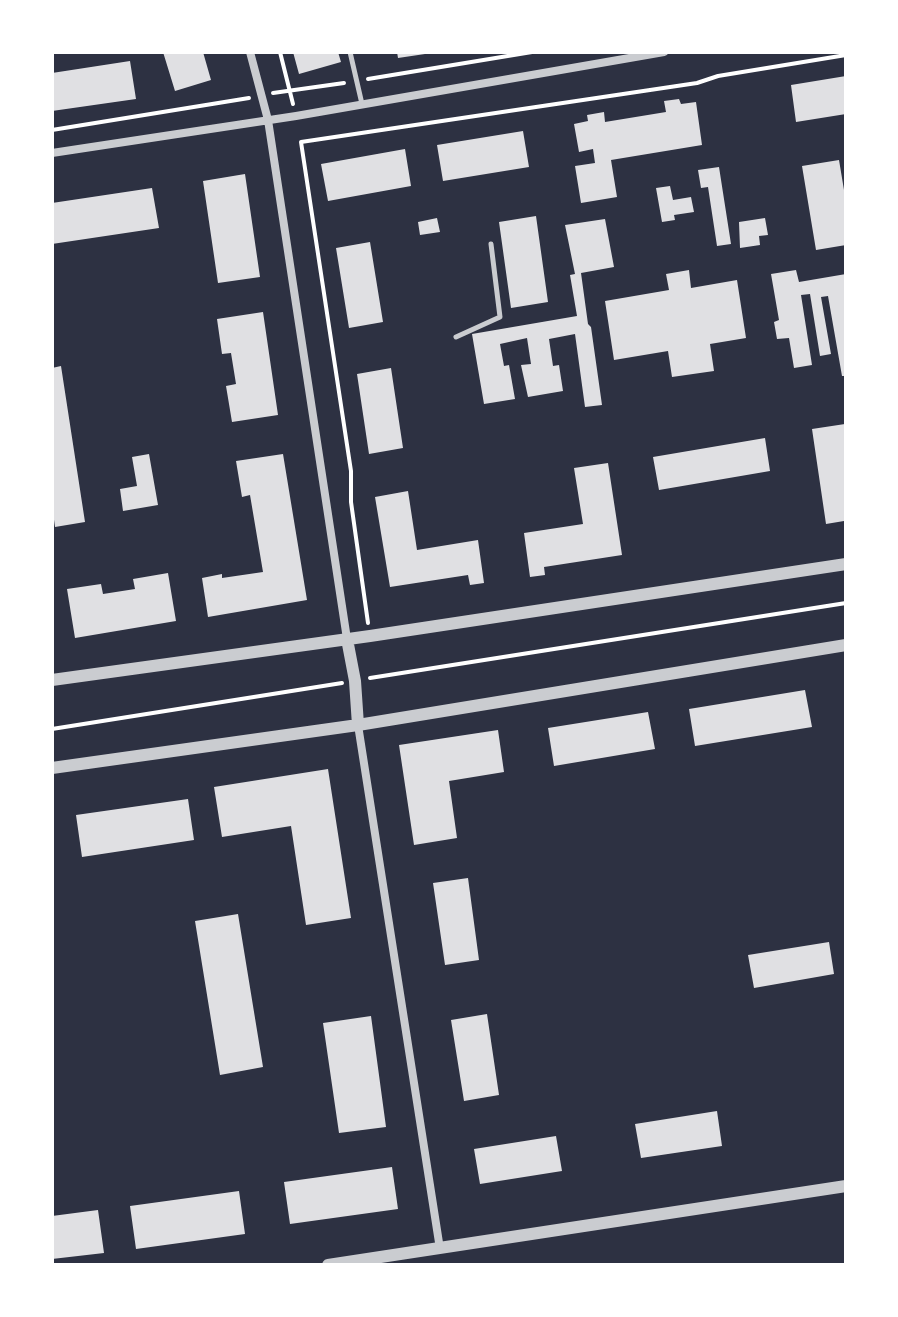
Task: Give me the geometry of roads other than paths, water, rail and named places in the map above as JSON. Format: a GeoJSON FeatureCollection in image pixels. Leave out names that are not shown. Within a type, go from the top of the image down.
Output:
{"type":"FeatureCollection","features":[{"type":"Feature","properties":{"kind":"street"},"geometry":{"type":"LineString","coordinates":[[250,52],[268,120],[440,1249]]}},
{"type":"Feature","properties":{"kind":"street"},"geometry":{"type":"LineString","coordinates":[[52,153],[296,116],[664,52]]}},
{"type":"Feature","properties":{"kind":"street"},"geometry":{"type":"LineString","coordinates":[[52,680],[370,636],[846,564]]}},
{"type":"Feature","properties":{"kind":"street"},"geometry":{"type":"LineString","coordinates":[[52,768],[358,725],[846,645]]}},
{"type":"Feature","properties":{"kind":"street"},"geometry":{"type":"LineString","coordinates":[[328,1265],[846,1186]]}},
{"type":"Feature","properties":{"kind":"lane"},"geometry":{"type":"LineString","coordinates":[[350,52],[362,105]]}},
{"type":"Feature","properties":{"kind":"lane"},"geometry":{"type":"LineString","coordinates":[[456,337],[500,317],[491,244]]}}]}
